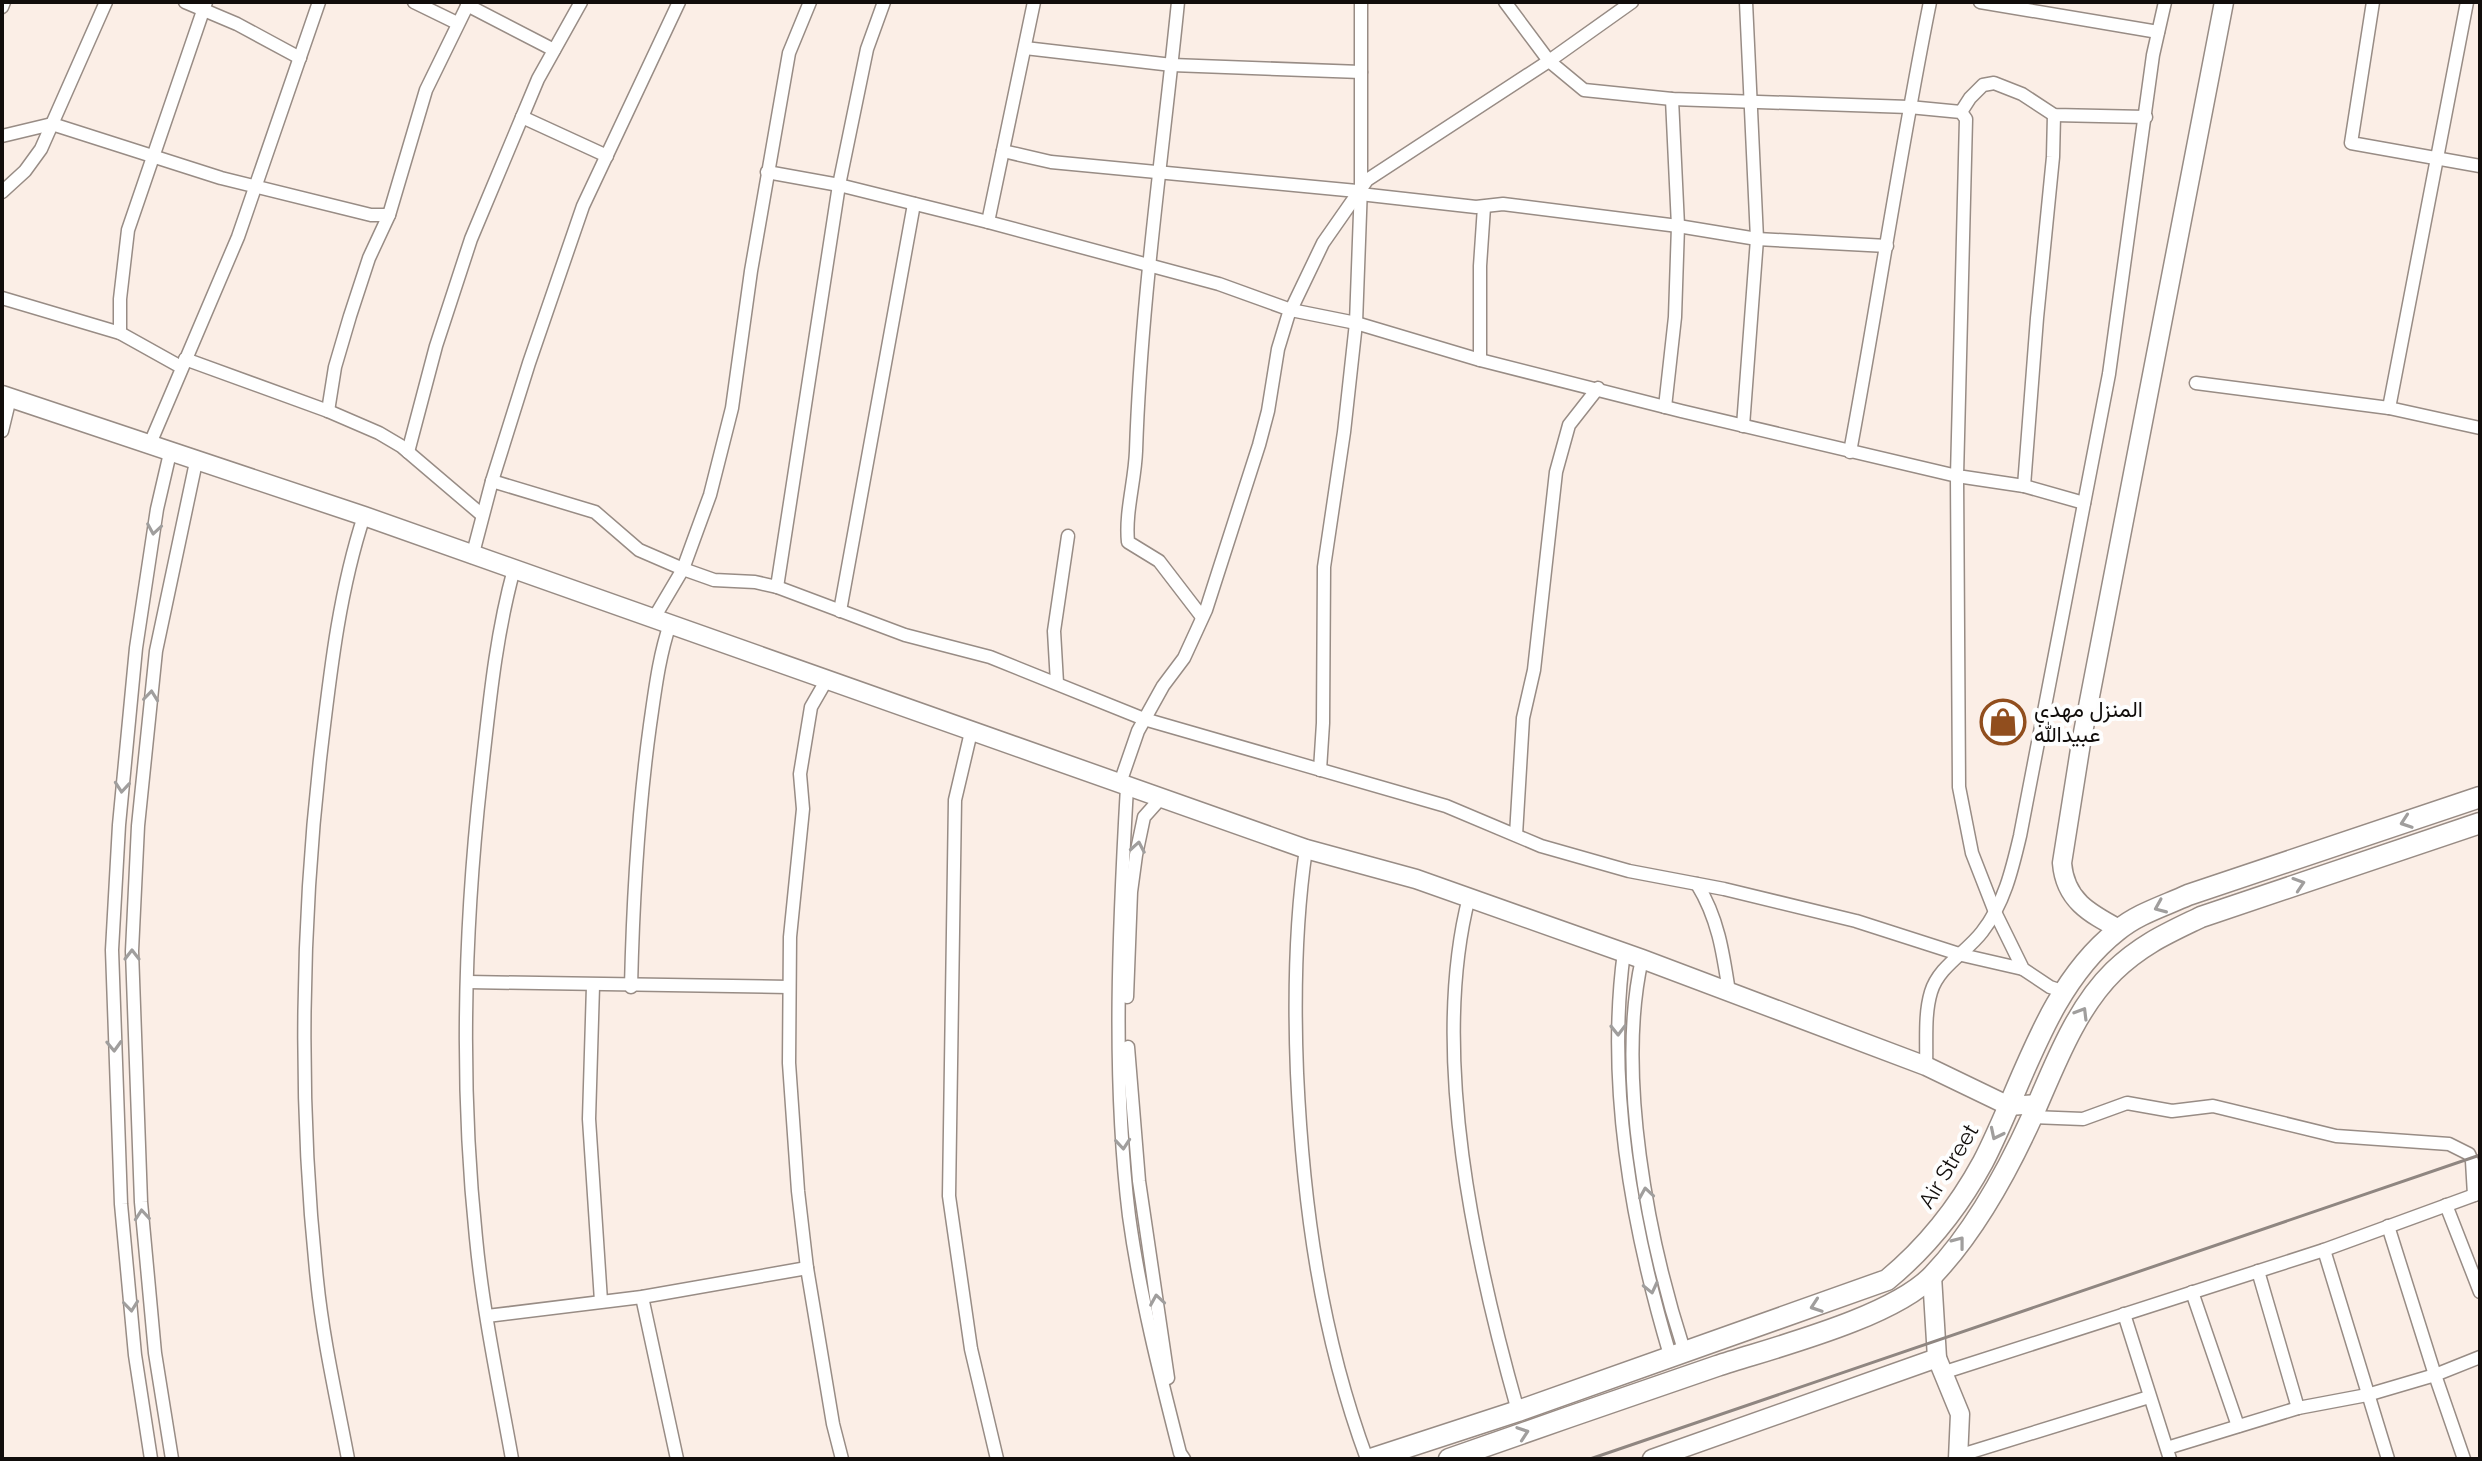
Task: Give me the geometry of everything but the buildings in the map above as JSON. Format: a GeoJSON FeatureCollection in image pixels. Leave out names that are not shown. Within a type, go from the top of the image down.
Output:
{"type":"FeatureCollection","features":[{"type":"Feature","properties":{"kind":"main road","name":"Air Street"},"geometry":{"type":"LineString","coordinates":[[1369,1459],[1518,1411],[1887,1280],[1927,1244],[1951,1212],[1982,1163],[2034,1049],[2065,992],[2081,967],[2119,929],[2188,895],[2480,797]]}},
{"type":"Feature","properties":{"kind":"main road"},"geometry":{"type":"LineString","coordinates":[[1449,1459],[1827,1330],[1911,1293],[1932,1276],[1977,1218],[2093,996],[2112,973],[2149,942],[2201,917],[2480,823]]}},
{"type":"Feature","properties":{"kind":"street"},"geometry":{"type":"LineString","coordinates":[[2,192],[25,171],[41,149],[106,2]]}},
{"type":"Feature","properties":{"kind":"street"},"geometry":{"type":"LineString","coordinates":[[185,2],[204,6],[300,58]]}},
{"type":"Feature","properties":{"kind":"street"},"geometry":{"type":"LineString","coordinates":[[149,446],[225,270],[319,2]]}},
{"type":"Feature","properties":{"kind":"street"},"geometry":{"type":"LineString","coordinates":[[414,2],[457,23]]}},
{"type":"Feature","properties":{"kind":"street"},"geometry":{"type":"LineString","coordinates":[[408,452],[436,346],[471,239],[538,79],[581,2]]}},
{"type":"Feature","properties":{"kind":"street"},"geometry":{"type":"LineString","coordinates":[[472,557],[529,363],[583,206],[679,2]]}},
{"type":"Feature","properties":{"kind":"street"},"geometry":{"type":"LineString","coordinates":[[631,987],[633,912],[643,783],[660,664],[662,621],[710,495],[732,408],[767,172],[789,53],[810,2]]}},
{"type":"Feature","properties":{"kind":"street"},"geometry":{"type":"LineString","coordinates":[[777,587],[839,185],[867,49],[884,2]]}},
{"type":"Feature","properties":{"kind":"street"},"geometry":{"type":"LineString","coordinates":[[988,222],[1034,2]]}},
{"type":"Feature","properties":{"kind":"street"},"geometry":{"type":"LineString","coordinates":[[1178,2],[1148,267],[1136,462],[1127,529],[1128,542],[1159,561],[1202,617]]}},
{"type":"Feature","properties":{"kind":"street"},"geometry":{"type":"LineString","coordinates":[[1320,770],[1324,567],[1356,323],[1361,2]]}},
{"type":"Feature","properties":{"kind":"street"},"geometry":{"type":"LineString","coordinates":[[1505,2],[1549,61],[1584,90],[1672,99],[1909,107],[1961,112],[1966,119],[1956,538],[1959,787],[1972,853],[1995,912],[2023,969]]}},
{"type":"Feature","properties":{"kind":"street"},"geometry":{"type":"LineString","coordinates":[[1186,1459],[1180,1453],[1154,1351],[1129,1216],[1122,1129],[1118,937],[1128,755],[1144,719],[1184,658],[1202,617],[1259,445],[1278,349],[1291,310],[1323,243],[1359,190],[1426,140],[1549,61],[1632,2]]}},
{"type":"Feature","properties":{"kind":"street"},"geometry":{"type":"LineString","coordinates":[[1743,426],[1757,239],[1746,2]]}},
{"type":"Feature","properties":{"kind":"street"},"geometry":{"type":"LineString","coordinates":[[1850,452],[1930,2]]}},
{"type":"Feature","properties":{"kind":"street"},"geometry":{"type":"LineString","coordinates":[[1980,2],[2158,32]]}},
{"type":"Feature","properties":{"kind":"street"},"geometry":{"type":"LineString","coordinates":[[1926,1066],[1929,1004],[1938,976],[1962,955],[1995,912],[2012,873],[2109,374],[2158,32],[2165,2]]}},
{"type":"Feature","properties":{"kind":"street"},"geometry":{"type":"LineString","coordinates":[[2119,929],[2080,906],[2070,894],[2063,877],[2062,863],[2081,743],[2224,2]]}},
{"type":"Feature","properties":{"kind":"street"},"geometry":{"type":"LineString","coordinates":[[2373,2],[2351,143],[2480,166]]}},
{"type":"Feature","properties":{"kind":"street"},"geometry":{"type":"LineString","coordinates":[[2389,408],[2467,2]]}},
{"type":"Feature","properties":{"kind":"street"},"geometry":{"type":"LineString","coordinates":[[328,411],[335,367],[350,316],[369,258],[389,215],[426,90],[468,4],[554,50]]}},
{"type":"Feature","properties":{"kind":"street"},"geometry":{"type":"LineString","coordinates":[[120,333],[120,299],[128,230],[204,6]]}},
{"type":"Feature","properties":{"kind":"street"},"geometry":{"type":"LineString","coordinates":[[1025,48],[1172,65],[1361,72]]}},
{"type":"Feature","properties":{"kind":"street"},"geometry":{"type":"LineString","coordinates":[[1961,112],[1983,85],[1994,83],[2022,94],[2054,115],[2146,117]]}},
{"type":"Feature","properties":{"kind":"street"},"geometry":{"type":"LineString","coordinates":[[1665,407],[1675,317],[1678,226],[1672,99]]}},
{"type":"Feature","properties":{"kind":"street"},"geometry":{"type":"LineString","coordinates":[[2024,486],[2054,115]]}},
{"type":"Feature","properties":{"kind":"street"},"geometry":{"type":"LineString","coordinates":[[522,117],[607,156]]}},
{"type":"Feature","properties":{"kind":"street"},"geometry":{"type":"LineString","coordinates":[[2,136],[52,124],[256,187],[371,215],[389,215]]}},
{"type":"Feature","properties":{"kind":"street"},"geometry":{"type":"LineString","coordinates":[[1003,151],[1051,162],[1359,190],[1484,207],[1503,204],[1757,239],[1887,246]]}},
{"type":"Feature","properties":{"kind":"street"},"geometry":{"type":"LineString","coordinates":[[767,172],[839,185],[988,222],[1219,284],[1291,310],[1356,323],[1480,360],[1665,407],[1957,476],[2024,486],[2084,503]]}},
{"type":"Feature","properties":{"kind":"street"},"geometry":{"type":"LineString","coordinates":[[840,611],[914,204]]}},
{"type":"Feature","properties":{"kind":"street"},"geometry":{"type":"LineString","coordinates":[[1480,360],[1480,266],[1484,207]]}},
{"type":"Feature","properties":{"kind":"street"},"geometry":{"type":"LineString","coordinates":[[2,298],[120,333],[183,363],[328,411],[379,433],[408,452],[482,515]]}},
{"type":"Feature","properties":{"kind":"street"},"geometry":{"type":"LineString","coordinates":[[2196,383],[2389,408],[2480,428]]}},
{"type":"Feature","properties":{"kind":"street"},"geometry":{"type":"LineString","coordinates":[[1516,835],[1523,718],[1534,670],[1556,472],[1569,425],[1598,388]]}},
{"type":"Feature","properties":{"kind":"street"},"geometry":{"type":"LineString","coordinates":[[2,431],[6,396],[364,516],[472,557],[514,569],[1306,849],[1469,897],[1926,1066],[2009,1106],[2083,1119],[2127,1103],[2172,1111],[2213,1106],[2336,1136],[2449,1144],[2469,1154],[2472,1161],[2477,1194],[2324,1250],[2124,1314],[1940,1365],[1652,1459]]}},
{"type":"Feature","properties":{"kind":"street"},"geometry":{"type":"LineString","coordinates":[[151,1459],[135,1355],[121,1204],[112,950],[119,825],[136,648],[157,509],[170,453]]}},
{"type":"Feature","properties":{"kind":"street"},"geometry":{"type":"LineString","coordinates":[[172,1459],[155,1353],[141,1202],[132,951],[138,826],[156,651],[196,462]]}},
{"type":"Feature","properties":{"kind":"street"},"geometry":{"type":"LineString","coordinates":[[492,481],[595,512],[639,550],[714,580],[755,582],[777,587],[905,635],[990,657],[1144,719],[1446,806],[1541,846],[1629,871],[1856,921],[1962,955],[2023,969],[2050,987],[2065,992]]}},
{"type":"Feature","properties":{"kind":"street"},"geometry":{"type":"LineString","coordinates":[[348,1459],[317,1281],[309,1156],[305,1013],[309,875],[316,788],[334,646],[350,565],[364,516]]}},
{"type":"Feature","properties":{"kind":"street"},"geometry":{"type":"LineString","coordinates":[[1057,683],[1054,631],[1068,536]]}},
{"type":"Feature","properties":{"kind":"street"},"geometry":{"type":"LineString","coordinates":[[512,1459],[476,1240],[469,1158],[467,943],[491,684],[501,619],[514,569]]}},
{"type":"Feature","properties":{"kind":"street"},"geometry":{"type":"LineString","coordinates":[[826,681],[811,707],[800,774],[803,809],[795,877],[789,987],[789,1063],[807,1268],[833,1424],[842,1459]]}},
{"type":"Feature","properties":{"kind":"street"},"geometry":{"type":"LineString","coordinates":[[971,732],[955,800],[949,1196],[971,1349],[997,1459]]}},
{"type":"Feature","properties":{"kind":"street"},"geometry":{"type":"LineString","coordinates":[[1161,798],[1144,817],[1136,855],[1131,892],[1126,1024],[1139,1181],[1168,1376],[1186,1459]]}},
{"type":"Feature","properties":{"kind":"street"},"geometry":{"type":"LineString","coordinates":[[1306,849],[1299,897],[1295,1015],[1304,1179],[1328,1329],[1345,1400],[1369,1459]]}},
{"type":"Feature","properties":{"kind":"street"},"geometry":{"type":"LineString","coordinates":[[1697,884],[1720,932],[1729,992]]}},
{"type":"Feature","properties":{"kind":"street"},"geometry":{"type":"LineString","coordinates":[[1469,897],[1459,937],[1455,989],[1460,1136],[1481,1265],[1518,1411]]}},
{"type":"Feature","properties":{"kind":"street"},"geometry":{"type":"LineString","coordinates":[[1624,952],[1618,1031],[1626,1140],[1647,1273],[1677,1353]]}},
{"type":"Feature","properties":{"kind":"street"},"geometry":{"type":"LineString","coordinates":[[1642,959],[1635,1002],[1636,1110],[1642,1168],[1677,1353]]}},
{"type":"Feature","properties":{"kind":"street"},"geometry":{"type":"LineString","coordinates":[[468,982],[631,987],[789,987]]}},
{"type":"Feature","properties":{"kind":"street"},"geometry":{"type":"LineString","coordinates":[[593,986],[589,1119],[601,1301]]}},
{"type":"Feature","properties":{"kind":"street"},"geometry":{"type":"LineString","coordinates":[[2446,1205],[2480,1292]]}},
{"type":"Feature","properties":{"kind":"street"},"geometry":{"type":"LineString","coordinates":[[2388,1226],[2464,1459]]}},
{"type":"Feature","properties":{"kind":"street"},"geometry":{"type":"LineString","coordinates":[[2324,1250],[2388,1459]]}},
{"type":"Feature","properties":{"kind":"street"},"geometry":{"type":"LineString","coordinates":[[487,1316],[642,1297],[807,1268]]}},
{"type":"Feature","properties":{"kind":"street"},"geometry":{"type":"LineString","coordinates":[[2258,1271],[2298,1408]]}},
{"type":"Feature","properties":{"kind":"street"},"geometry":{"type":"LineString","coordinates":[[1932,1276],[1940,1365],[1960,1414],[1958,1457],[2149,1397]]}},
{"type":"Feature","properties":{"kind":"street"},"geometry":{"type":"LineString","coordinates":[[2192,1292],[2238,1426]]}},
{"type":"Feature","properties":{"kind":"street"},"geometry":{"type":"LineString","coordinates":[[642,1297],[677,1459]]}},
{"type":"Feature","properties":{"kind":"street"},"geometry":{"type":"LineString","coordinates":[[2124,1314],[2168,1453],[2238,1426],[2298,1408],[2367,1395],[2435,1375],[2480,1357]]}},
{"type":"Feature","properties":{"kind":"railway"},"geometry":{"type":"LineString","coordinates":[[1590,1459],[2480,1155]]}},
{"type":"Feature","properties":{"kind":"place","name":"المنزل مهدي عبيدالله"},"geometry":{"type":"Point","coordinates":[2003,722]}}]}
